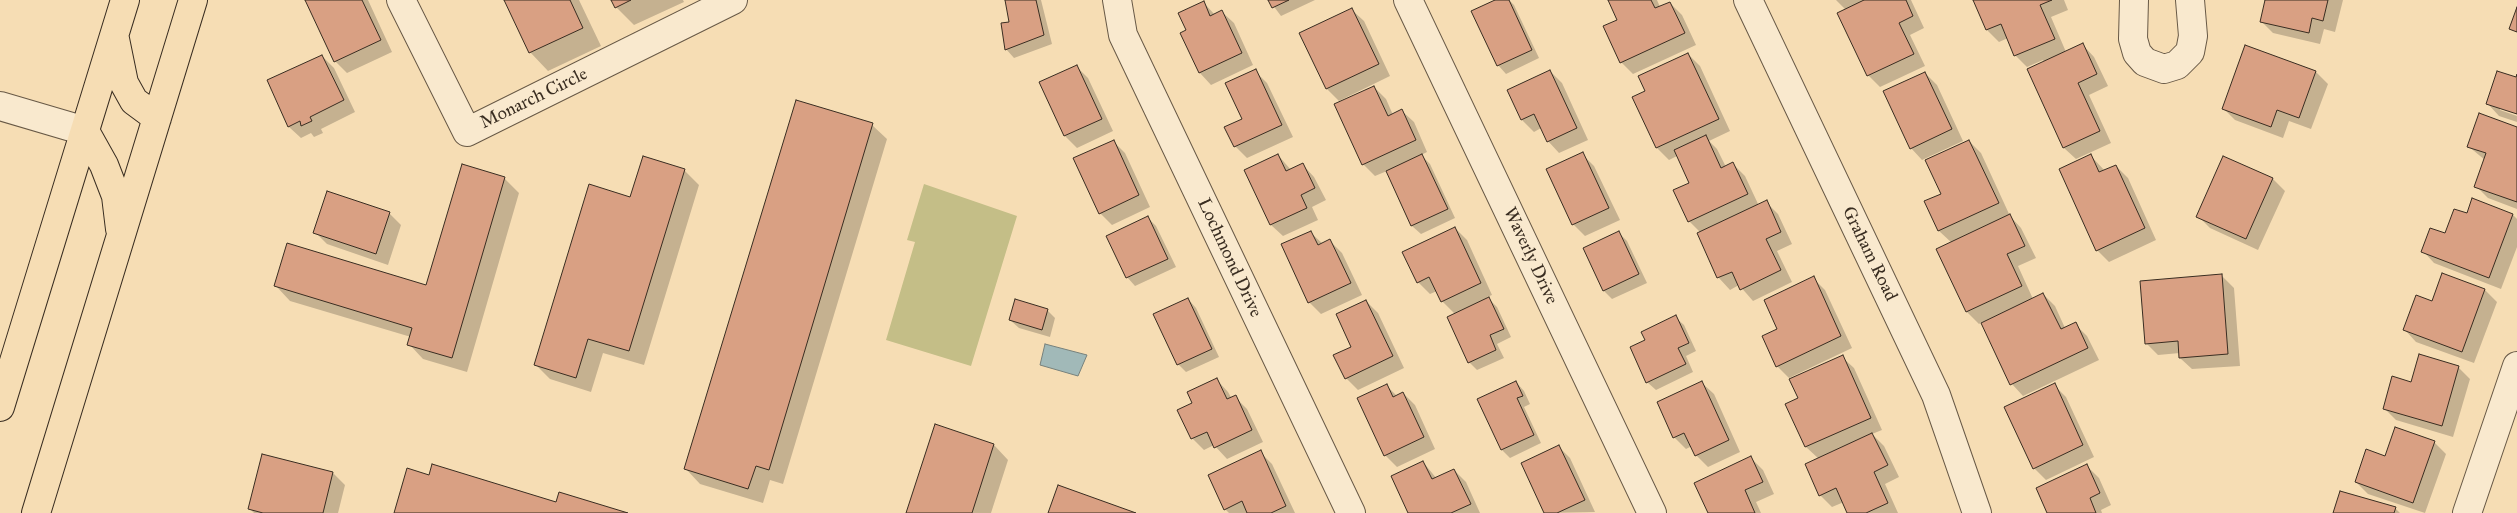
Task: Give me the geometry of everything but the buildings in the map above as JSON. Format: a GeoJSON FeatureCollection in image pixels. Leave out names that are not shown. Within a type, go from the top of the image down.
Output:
{"type":"FeatureCollection","features":[{"type":"Feature","properties":{"kind":"main road"},"geometry":{"type":"LineString","coordinates":[[0,407],[125,0]]}},
{"type":"Feature","properties":{"kind":"main road"},"geometry":{"type":"LineString","coordinates":[[36,513],[122,238],[193,0]]}},
{"type":"Feature","properties":{"kind":"main road"},"geometry":{"type":"LineString","coordinates":[[114,35],[124,84],[134,101],[157,118]]}},
{"type":"Feature","properties":{"kind":"main road"},"geometry":{"type":"LineString","coordinates":[[85,131],[104,165],[116,196],[122,238]]}},
{"type":"Feature","properties":{"kind":"street","name":"Monarch Circle"},"geometry":{"type":"LineString","coordinates":[[401,0],[466,132],[733,0]]}},
{"type":"Feature","properties":{"kind":"street","name":"Lochmond Drive"},"geometry":{"type":"LineString","coordinates":[[1117,0],[1123,34],[1351,513]]}},
{"type":"Feature","properties":{"kind":"street","name":"Waverly Drive"},"geometry":{"type":"LineString","coordinates":[[1408,0],[1652,513]]}},
{"type":"Feature","properties":{"kind":"street","name":"Graham Road"},"geometry":{"type":"LineString","coordinates":[[1748,0],[1936,395],[1977,513]]}},
{"type":"Feature","properties":{"kind":"street"},"geometry":{"type":"LineString","coordinates":[[2134,0],[2133,39],[2137,53],[2145,62],[2164,69],[2177,65],[2190,52],[2193,36],[2190,0]]}},
{"type":"Feature","properties":{"kind":"street"},"geometry":{"type":"LineString","coordinates":[[0,106],[85,131]]}},
{"type":"Feature","properties":{"kind":"street"},"geometry":{"type":"LineString","coordinates":[[2468,513],[2517,366]]}},
{"type":"Feature","properties":{"kind":"shaded area"},"geometry":{"type":"Polygon","coordinates":[[[924,184],[1017,216],[971,366],[886,340],[915,242],[907,240],[924,184]]]}},
{"type":"Feature","properties":{"kind":"water"},"geometry":{"type":"Polygon","coordinates":[[[1045,344],[1087,355],[1078,376],[1040,365],[1045,344]]]}}]}
